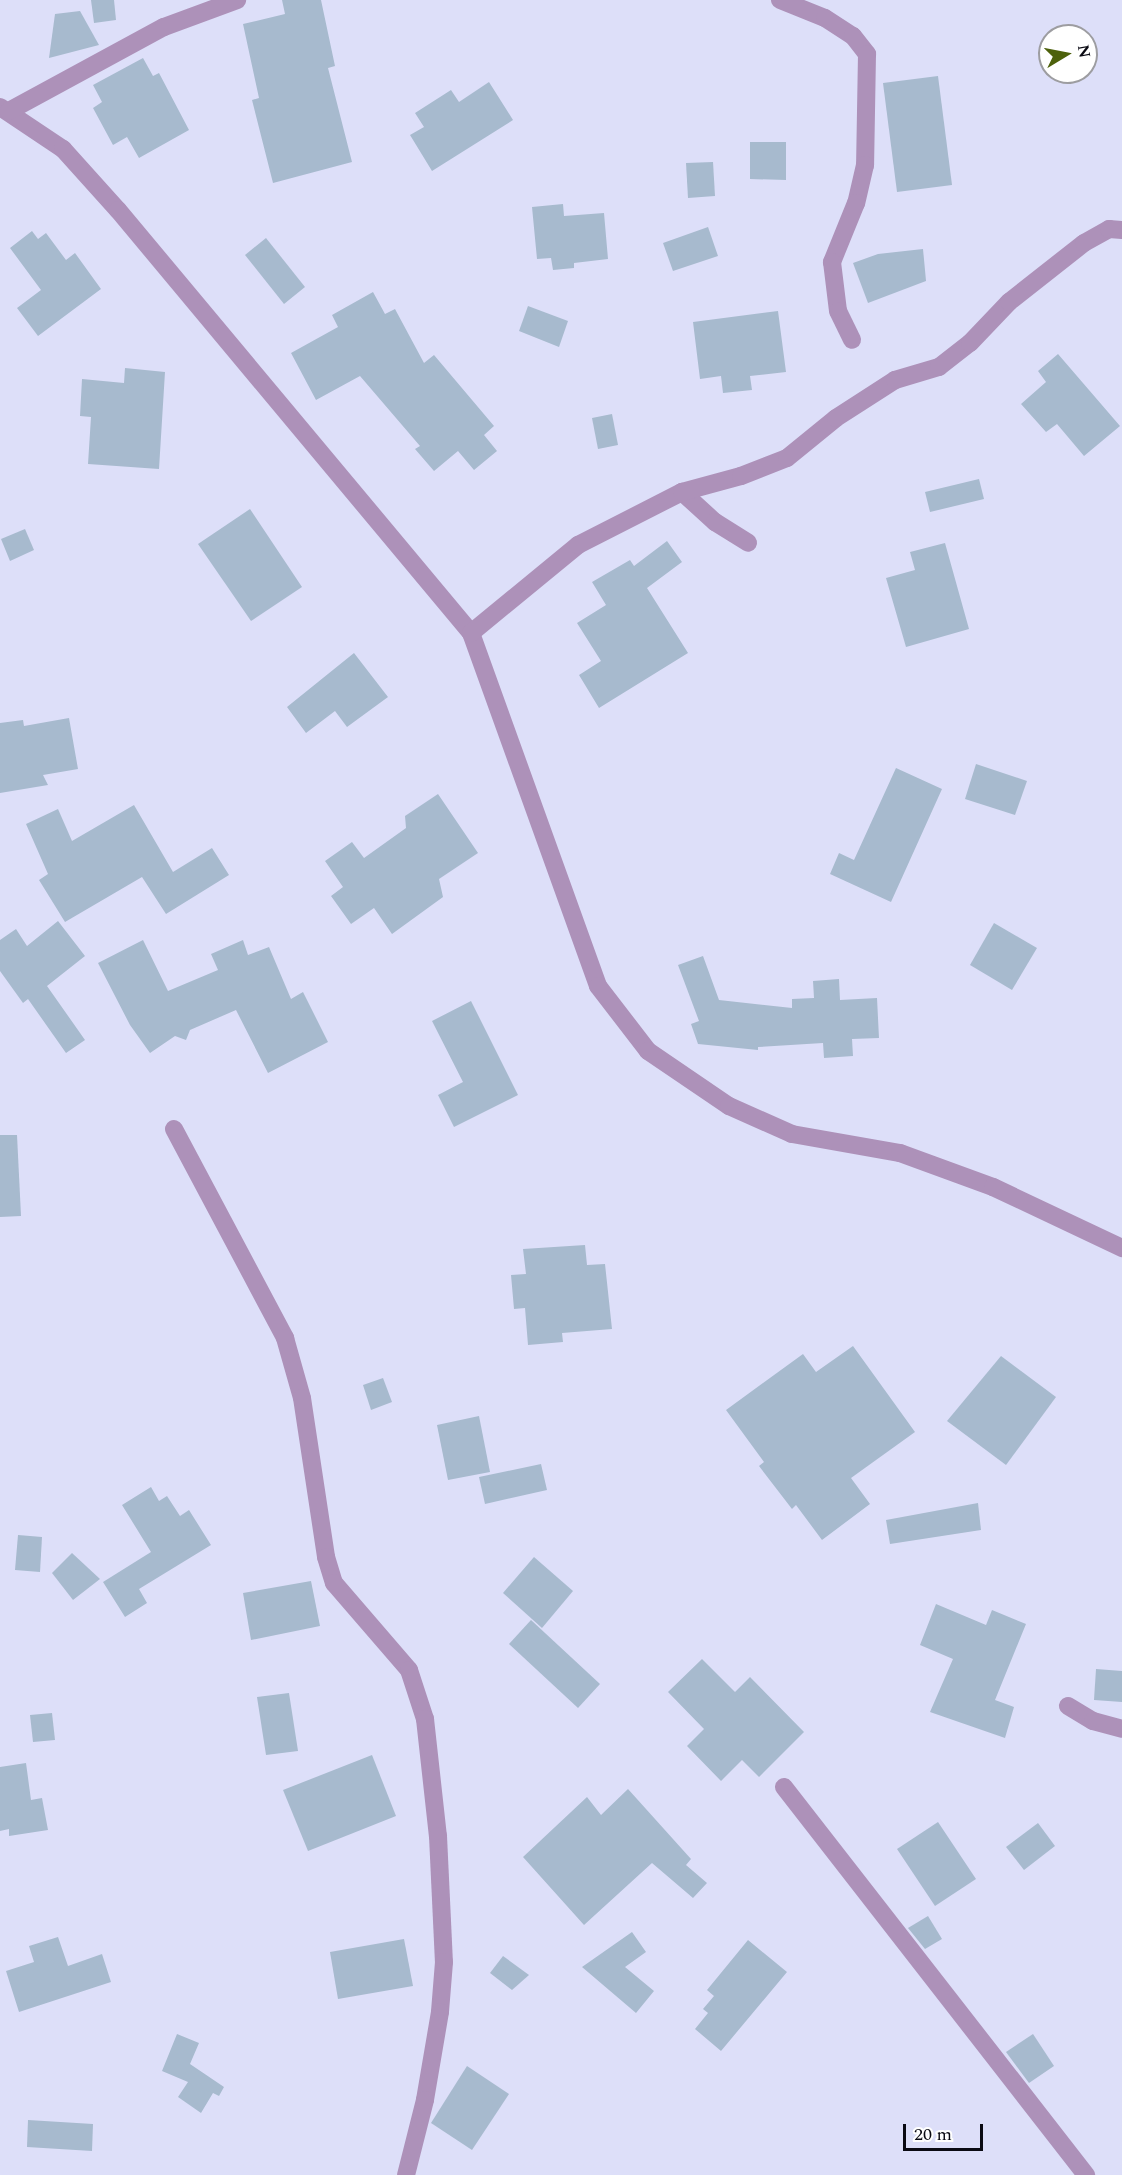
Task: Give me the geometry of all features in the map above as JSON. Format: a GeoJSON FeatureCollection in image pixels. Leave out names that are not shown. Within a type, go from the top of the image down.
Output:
{"type":"FeatureCollection","features":[{"type":"Feature","properties":{"kind":"street"},"geometry":{"type":"LineString","coordinates":[[237,0],[164,27],[4,109],[63,149],[118,210],[471,633],[598,986],[648,1051],[729,1106],[792,1134],[900,1153],[993,1187],[1122,1248]]}},
{"type":"Feature","properties":{"kind":"street"},"geometry":{"type":"LineString","coordinates":[[780,0],[835,24],[853,36],[867,54],[865,165],[856,203],[832,262],[837,311],[852,340]]}},
{"type":"Feature","properties":{"kind":"street"},"geometry":{"type":"LineString","coordinates":[[471,633],[578,545],[682,492],[741,476],[788,458],[836,418],[895,380],[939,368],[970,343],[1009,302],[1084,243],[1109,229],[1122,230]]}},
{"type":"Feature","properties":{"kind":"street"},"geometry":{"type":"LineString","coordinates":[[682,492],[715,522],[748,543]]}},
{"type":"Feature","properties":{"kind":"street"},"geometry":{"type":"LineString","coordinates":[[174,1129],[285,1338],[302,1398],[326,1557],[334,1583],[409,1671],[425,1719],[438,1836],[444,1962],[440,2012],[425,2100],[406,2175]]}},
{"type":"Feature","properties":{"kind":"street"},"geometry":{"type":"LineString","coordinates":[[1068,1706],[1093,1721],[1122,1729]]}},
{"type":"Feature","properties":{"kind":"street"},"geometry":{"type":"LineString","coordinates":[[784,1787],[1086,2175]]}},
{"type":"Feature","properties":{"kind":"building"},"geometry":{"type":"Polygon","coordinates":[[[91,0],[114,0],[116,20],[94,23],[91,0]]]}},
{"type":"Feature","properties":{"kind":"building"},"geometry":{"type":"Polygon","coordinates":[[[282,0],[321,0],[335,66],[328,68],[352,162],[273,183],[252,100],[259,98],[243,24],[285,14],[282,0]]]}},
{"type":"Feature","properties":{"kind":"building"},"geometry":{"type":"Polygon","coordinates":[[[80,11],[99,45],[49,58],[55,14],[80,11]]]}},
{"type":"Feature","properties":{"kind":"building"},"geometry":{"type":"Polygon","coordinates":[[[143,58],[153,76],[159,73],[189,130],[139,158],[127,137],[113,145],[93,108],[102,102],[93,85],[143,58]]]}},
{"type":"Feature","properties":{"kind":"building"},"geometry":{"type":"Polygon","coordinates":[[[938,76],[952,185],[897,192],[883,83],[938,76]]]}},
{"type":"Feature","properties":{"kind":"building"},"geometry":{"type":"Polygon","coordinates":[[[489,82],[513,120],[432,171],[410,135],[424,127],[415,113],[451,90],[459,102],[489,82]]]}},
{"type":"Feature","properties":{"kind":"building"},"geometry":{"type":"Polygon","coordinates":[[[750,142],[786,142],[786,180],[750,179],[750,142]]]}},
{"type":"Feature","properties":{"kind":"building"},"geometry":{"type":"Polygon","coordinates":[[[713,162],[715,196],[688,198],[686,163],[713,162]]]}},
{"type":"Feature","properties":{"kind":"building"},"geometry":{"type":"Polygon","coordinates":[[[563,204],[564,216],[604,213],[608,259],[574,263],[574,268],[553,270],[551,258],[537,259],[532,207],[563,204]]]}},
{"type":"Feature","properties":{"kind":"building"},"geometry":{"type":"Polygon","coordinates":[[[708,227],[718,256],[673,271],[663,243],[708,227]]]}},
{"type":"Feature","properties":{"kind":"building"},"geometry":{"type":"Polygon","coordinates":[[[32,231],[38,239],[46,233],[66,260],[75,253],[101,289],[38,336],[17,308],[41,290],[10,248],[32,231]]]}},
{"type":"Feature","properties":{"kind":"building"},"geometry":{"type":"Polygon","coordinates":[[[266,238],[305,287],[284,304],[245,255],[266,238]]]}},
{"type":"Feature","properties":{"kind":"building"},"geometry":{"type":"Polygon","coordinates":[[[923,249],[926,281],[868,303],[853,263],[878,254],[923,249]]]}},
{"type":"Feature","properties":{"kind":"building"},"geometry":{"type":"Polygon","coordinates":[[[373,292],[385,314],[395,309],[424,363],[434,355],[494,426],[484,435],[497,451],[474,470],[458,451],[434,471],[415,449],[420,446],[360,376],[316,400],[291,353],[338,327],[332,315],[373,292]]]}},
{"type":"Feature","properties":{"kind":"building"},"geometry":{"type":"Polygon","coordinates":[[[528,306],[568,321],[559,347],[519,331],[528,306]]]}},
{"type":"Feature","properties":{"kind":"building"},"geometry":{"type":"Polygon","coordinates":[[[778,311],[786,372],[750,376],[752,390],[723,393],[721,376],[700,379],[693,322],[778,311]]]}},
{"type":"Feature","properties":{"kind":"building"},"geometry":{"type":"Polygon","coordinates":[[[1058,354],[1120,426],[1084,456],[1057,424],[1046,432],[1021,404],[1046,382],[1038,371],[1058,354]]]}},
{"type":"Feature","properties":{"kind":"building"},"geometry":{"type":"Polygon","coordinates":[[[125,368],[165,372],[159,469],[88,464],[91,417],[80,416],[82,379],[124,383],[125,368]]]}},
{"type":"Feature","properties":{"kind":"building"},"geometry":{"type":"Polygon","coordinates":[[[612,414],[618,445],[598,449],[592,418],[612,414]]]}},
{"type":"Feature","properties":{"kind":"building"},"geometry":{"type":"Polygon","coordinates":[[[979,479],[984,499],[930,512],[925,492],[979,479]]]}},
{"type":"Feature","properties":{"kind":"building"},"geometry":{"type":"Polygon","coordinates":[[[250,509],[302,587],[251,621],[198,544],[250,509]]]}},
{"type":"Feature","properties":{"kind":"building"},"geometry":{"type":"Polygon","coordinates":[[[25,529],[34,550],[10,561],[1,539],[25,529]]]}},
{"type":"Feature","properties":{"kind":"building"},"geometry":{"type":"Polygon","coordinates":[[[667,541],[682,562],[647,588],[688,653],[599,708],[579,675],[601,661],[577,623],[606,605],[592,582],[630,560],[634,566],[667,541]]]}},
{"type":"Feature","properties":{"kind":"building"},"geometry":{"type":"Polygon","coordinates":[[[945,543],[969,629],[906,647],[886,578],[915,570],[910,552],[945,543]]]}},
{"type":"Feature","properties":{"kind":"building"},"geometry":{"type":"Polygon","coordinates":[[[354,653],[388,697],[347,727],[335,711],[306,733],[287,707],[354,653]]]}},
{"type":"Feature","properties":{"kind":"building"},"geometry":{"type":"Polygon","coordinates":[[[69,718],[78,769],[43,775],[48,785],[0,793],[0,723],[23,720],[24,726],[69,718]]]}},
{"type":"Feature","properties":{"kind":"building"},"geometry":{"type":"Polygon","coordinates":[[[976,764],[1027,781],[1015,815],[965,799],[976,764]]]}},
{"type":"Feature","properties":{"kind":"building"},"geometry":{"type":"Polygon","coordinates":[[[896,768],[942,789],[891,902],[830,874],[839,853],[854,860],[896,768]]]}},
{"type":"Feature","properties":{"kind":"building"},"geometry":{"type":"Polygon","coordinates":[[[438,794],[478,853],[439,879],[443,897],[392,934],[374,908],[351,924],[331,896],[343,887],[325,861],[352,842],[364,858],[406,828],[405,816],[438,794]]]}},
{"type":"Feature","properties":{"kind":"building"},"geometry":{"type":"Polygon","coordinates":[[[134,805],[173,872],[212,848],[229,875],[166,914],[142,877],[65,922],[39,880],[48,874],[26,824],[58,809],[72,841],[134,805]]]}},
{"type":"Feature","properties":{"kind":"building"},"geometry":{"type":"Polygon","coordinates":[[[58,921],[85,956],[47,986],[85,1040],[66,1053],[28,999],[23,1003],[0,971],[0,940],[16,929],[27,946],[58,921]]]}},
{"type":"Feature","properties":{"kind":"building"},"geometry":{"type":"Polygon","coordinates":[[[994,923],[1037,948],[1012,990],[970,965],[994,923]]]}},
{"type":"Feature","properties":{"kind":"building"},"geometry":{"type":"Polygon","coordinates":[[[143,940],[168,991],[218,970],[211,954],[243,940],[248,955],[269,947],[291,999],[303,992],[328,1042],[268,1073],[236,1010],[190,1030],[186,1040],[175,1036],[150,1053],[130,1025],[98,963],[143,940]]]}},
{"type":"Feature","properties":{"kind":"building"},"geometry":{"type":"Polygon","coordinates":[[[703,956],[719,1000],[792,1008],[792,999],[814,998],[813,981],[839,979],[840,1000],[877,998],[879,1038],[852,1039],[853,1056],[824,1058],[823,1043],[758,1047],[758,1050],[698,1044],[691,1024],[699,1021],[678,965],[703,956]]]}},
{"type":"Feature","properties":{"kind":"building"},"geometry":{"type":"Polygon","coordinates":[[[471,1001],[518,1095],[454,1127],[438,1095],[463,1082],[432,1021],[471,1001]]]}},
{"type":"Feature","properties":{"kind":"building"},"geometry":{"type":"Polygon","coordinates":[[[0,1135],[17,1135],[21,1216],[0,1217],[0,1135]]]}},
{"type":"Feature","properties":{"kind":"building"},"geometry":{"type":"Polygon","coordinates":[[[585,1245],[587,1265],[605,1264],[612,1329],[562,1333],[563,1342],[528,1345],[525,1308],[514,1309],[511,1275],[526,1274],[523,1249],[585,1245]]]}},
{"type":"Feature","properties":{"kind":"building"},"geometry":{"type":"Polygon","coordinates":[[[853,1346],[915,1432],[851,1478],[870,1504],[822,1540],[796,1505],[792,1509],[759,1466],[764,1462],[726,1410],[803,1354],[816,1372],[853,1346]]]}},
{"type":"Feature","properties":{"kind":"building"},"geometry":{"type":"Polygon","coordinates":[[[1001,1356],[1056,1397],[1006,1465],[947,1421],[1001,1356]]]}},
{"type":"Feature","properties":{"kind":"building"},"geometry":{"type":"Polygon","coordinates":[[[383,1378],[392,1402],[371,1410],[363,1385],[383,1378]]]}},
{"type":"Feature","properties":{"kind":"building"},"geometry":{"type":"Polygon","coordinates":[[[479,1416],[490,1472],[448,1480],[437,1425],[479,1416]]]}},
{"type":"Feature","properties":{"kind":"building"},"geometry":{"type":"Polygon","coordinates":[[[541,1464],[547,1490],[485,1504],[479,1477],[541,1464]]]}},
{"type":"Feature","properties":{"kind":"building"},"geometry":{"type":"Polygon","coordinates":[[[151,1487],[159,1501],[167,1496],[180,1516],[189,1510],[211,1545],[139,1589],[147,1603],[125,1617],[103,1582],[151,1552],[122,1505],[151,1487]]]}},
{"type":"Feature","properties":{"kind":"building"},"geometry":{"type":"Polygon","coordinates":[[[978,1503],[981,1530],[890,1544],[886,1520],[978,1503]]]}},
{"type":"Feature","properties":{"kind":"building"},"geometry":{"type":"Polygon","coordinates":[[[18,1535],[42,1537],[40,1572],[15,1570],[18,1535]]]}},
{"type":"Feature","properties":{"kind":"building"},"geometry":{"type":"Polygon","coordinates":[[[72,1553],[100,1579],[73,1600],[52,1573],[72,1553]]]}},
{"type":"Feature","properties":{"kind":"building"},"geometry":{"type":"Polygon","coordinates":[[[534,1557],[573,1591],[542,1628],[503,1593],[534,1557]]]}},
{"type":"Feature","properties":{"kind":"building"},"geometry":{"type":"Polygon","coordinates":[[[311,1581],[320,1626],[251,1640],[243,1593],[311,1581]]]}},
{"type":"Feature","properties":{"kind":"building"},"geometry":{"type":"Polygon","coordinates":[[[936,1604],[986,1625],[992,1610],[1026,1624],[995,1700],[1014,1707],[1005,1738],[930,1712],[953,1659],[920,1645],[936,1604]]]}},
{"type":"Feature","properties":{"kind":"building"},"geometry":{"type":"Polygon","coordinates":[[[531,1620],[600,1684],[578,1708],[509,1644],[531,1620]]]}},
{"type":"Feature","properties":{"kind":"building"},"geometry":{"type":"Polygon","coordinates":[[[702,1659],[735,1692],[750,1677],[804,1732],[759,1777],[742,1760],[721,1781],[687,1746],[704,1729],[668,1692],[702,1659]]]}},
{"type":"Feature","properties":{"kind":"building"},"geometry":{"type":"Polygon","coordinates":[[[1096,1669],[1122,1671],[1122,1702],[1094,1700],[1096,1669]]]}},
{"type":"Feature","properties":{"kind":"building"},"geometry":{"type":"Polygon","coordinates":[[[289,1693],[298,1751],[266,1755],[257,1697],[289,1693]]]}},
{"type":"Feature","properties":{"kind":"building"},"geometry":{"type":"Polygon","coordinates":[[[52,1713],[55,1740],[33,1742],[30,1715],[52,1713]]]}},
{"type":"Feature","properties":{"kind":"building"},"geometry":{"type":"Polygon","coordinates":[[[372,1755],[396,1816],[308,1851],[283,1790],[372,1755]]]}},
{"type":"Feature","properties":{"kind":"building"},"geometry":{"type":"Polygon","coordinates":[[[26,1763],[31,1800],[42,1798],[48,1830],[9,1836],[9,1829],[0,1831],[0,1767],[26,1763]]]}},
{"type":"Feature","properties":{"kind":"building"},"geometry":{"type":"Polygon","coordinates":[[[628,1789],[691,1859],[686,1865],[707,1883],[693,1898],[652,1863],[584,1925],[523,1857],[587,1797],[601,1815],[628,1789]]]}},
{"type":"Feature","properties":{"kind":"building"},"geometry":{"type":"Polygon","coordinates":[[[938,1822],[976,1879],[935,1906],[897,1849],[938,1822]]]}},
{"type":"Feature","properties":{"kind":"building"},"geometry":{"type":"Polygon","coordinates":[[[1038,1823],[1055,1846],[1024,1870],[1006,1847],[1038,1823]]]}},
{"type":"Feature","properties":{"kind":"building"},"geometry":{"type":"Polygon","coordinates":[[[928,1916],[942,1939],[925,1949],[908,1928],[928,1916]]]}},
{"type":"Feature","properties":{"kind":"building"},"geometry":{"type":"Polygon","coordinates":[[[632,1932],[646,1952],[625,1967],[654,1991],[636,2013],[582,1967],[632,1932]]]}},
{"type":"Feature","properties":{"kind":"building"},"geometry":{"type":"Polygon","coordinates":[[[58,1937],[68,1966],[102,1954],[111,1982],[19,2012],[6,1971],[34,1962],[29,1946],[58,1937]]]}},
{"type":"Feature","properties":{"kind":"building"},"geometry":{"type":"Polygon","coordinates":[[[404,1939],[413,1986],[338,1999],[330,1952],[404,1939]]]}},
{"type":"Feature","properties":{"kind":"building"},"geometry":{"type":"Polygon","coordinates":[[[748,1940],[787,1972],[721,2051],[695,2029],[708,2013],[703,2009],[714,1996],[707,1990],[748,1940]]]}},
{"type":"Feature","properties":{"kind":"building"},"geometry":{"type":"Polygon","coordinates":[[[503,1956],[529,1975],[512,1990],[490,1973],[503,1956]]]}},
{"type":"Feature","properties":{"kind":"building"},"geometry":{"type":"Polygon","coordinates":[[[177,2034],[199,2043],[190,2064],[224,2087],[219,2096],[213,2093],[201,2113],[178,2097],[188,2082],[162,2071],[177,2034]]]}},
{"type":"Feature","properties":{"kind":"building"},"geometry":{"type":"Polygon","coordinates":[[[1033,2034],[1054,2066],[1029,2083],[1006,2052],[1033,2034]]]}},
{"type":"Feature","properties":{"kind":"building"},"geometry":{"type":"Polygon","coordinates":[[[467,2066],[509,2094],[472,2150],[431,2123],[467,2066]]]}},
{"type":"Feature","properties":{"kind":"building"},"geometry":{"type":"Polygon","coordinates":[[[28,2120],[93,2124],[92,2151],[27,2147],[28,2120]]]}}]}
